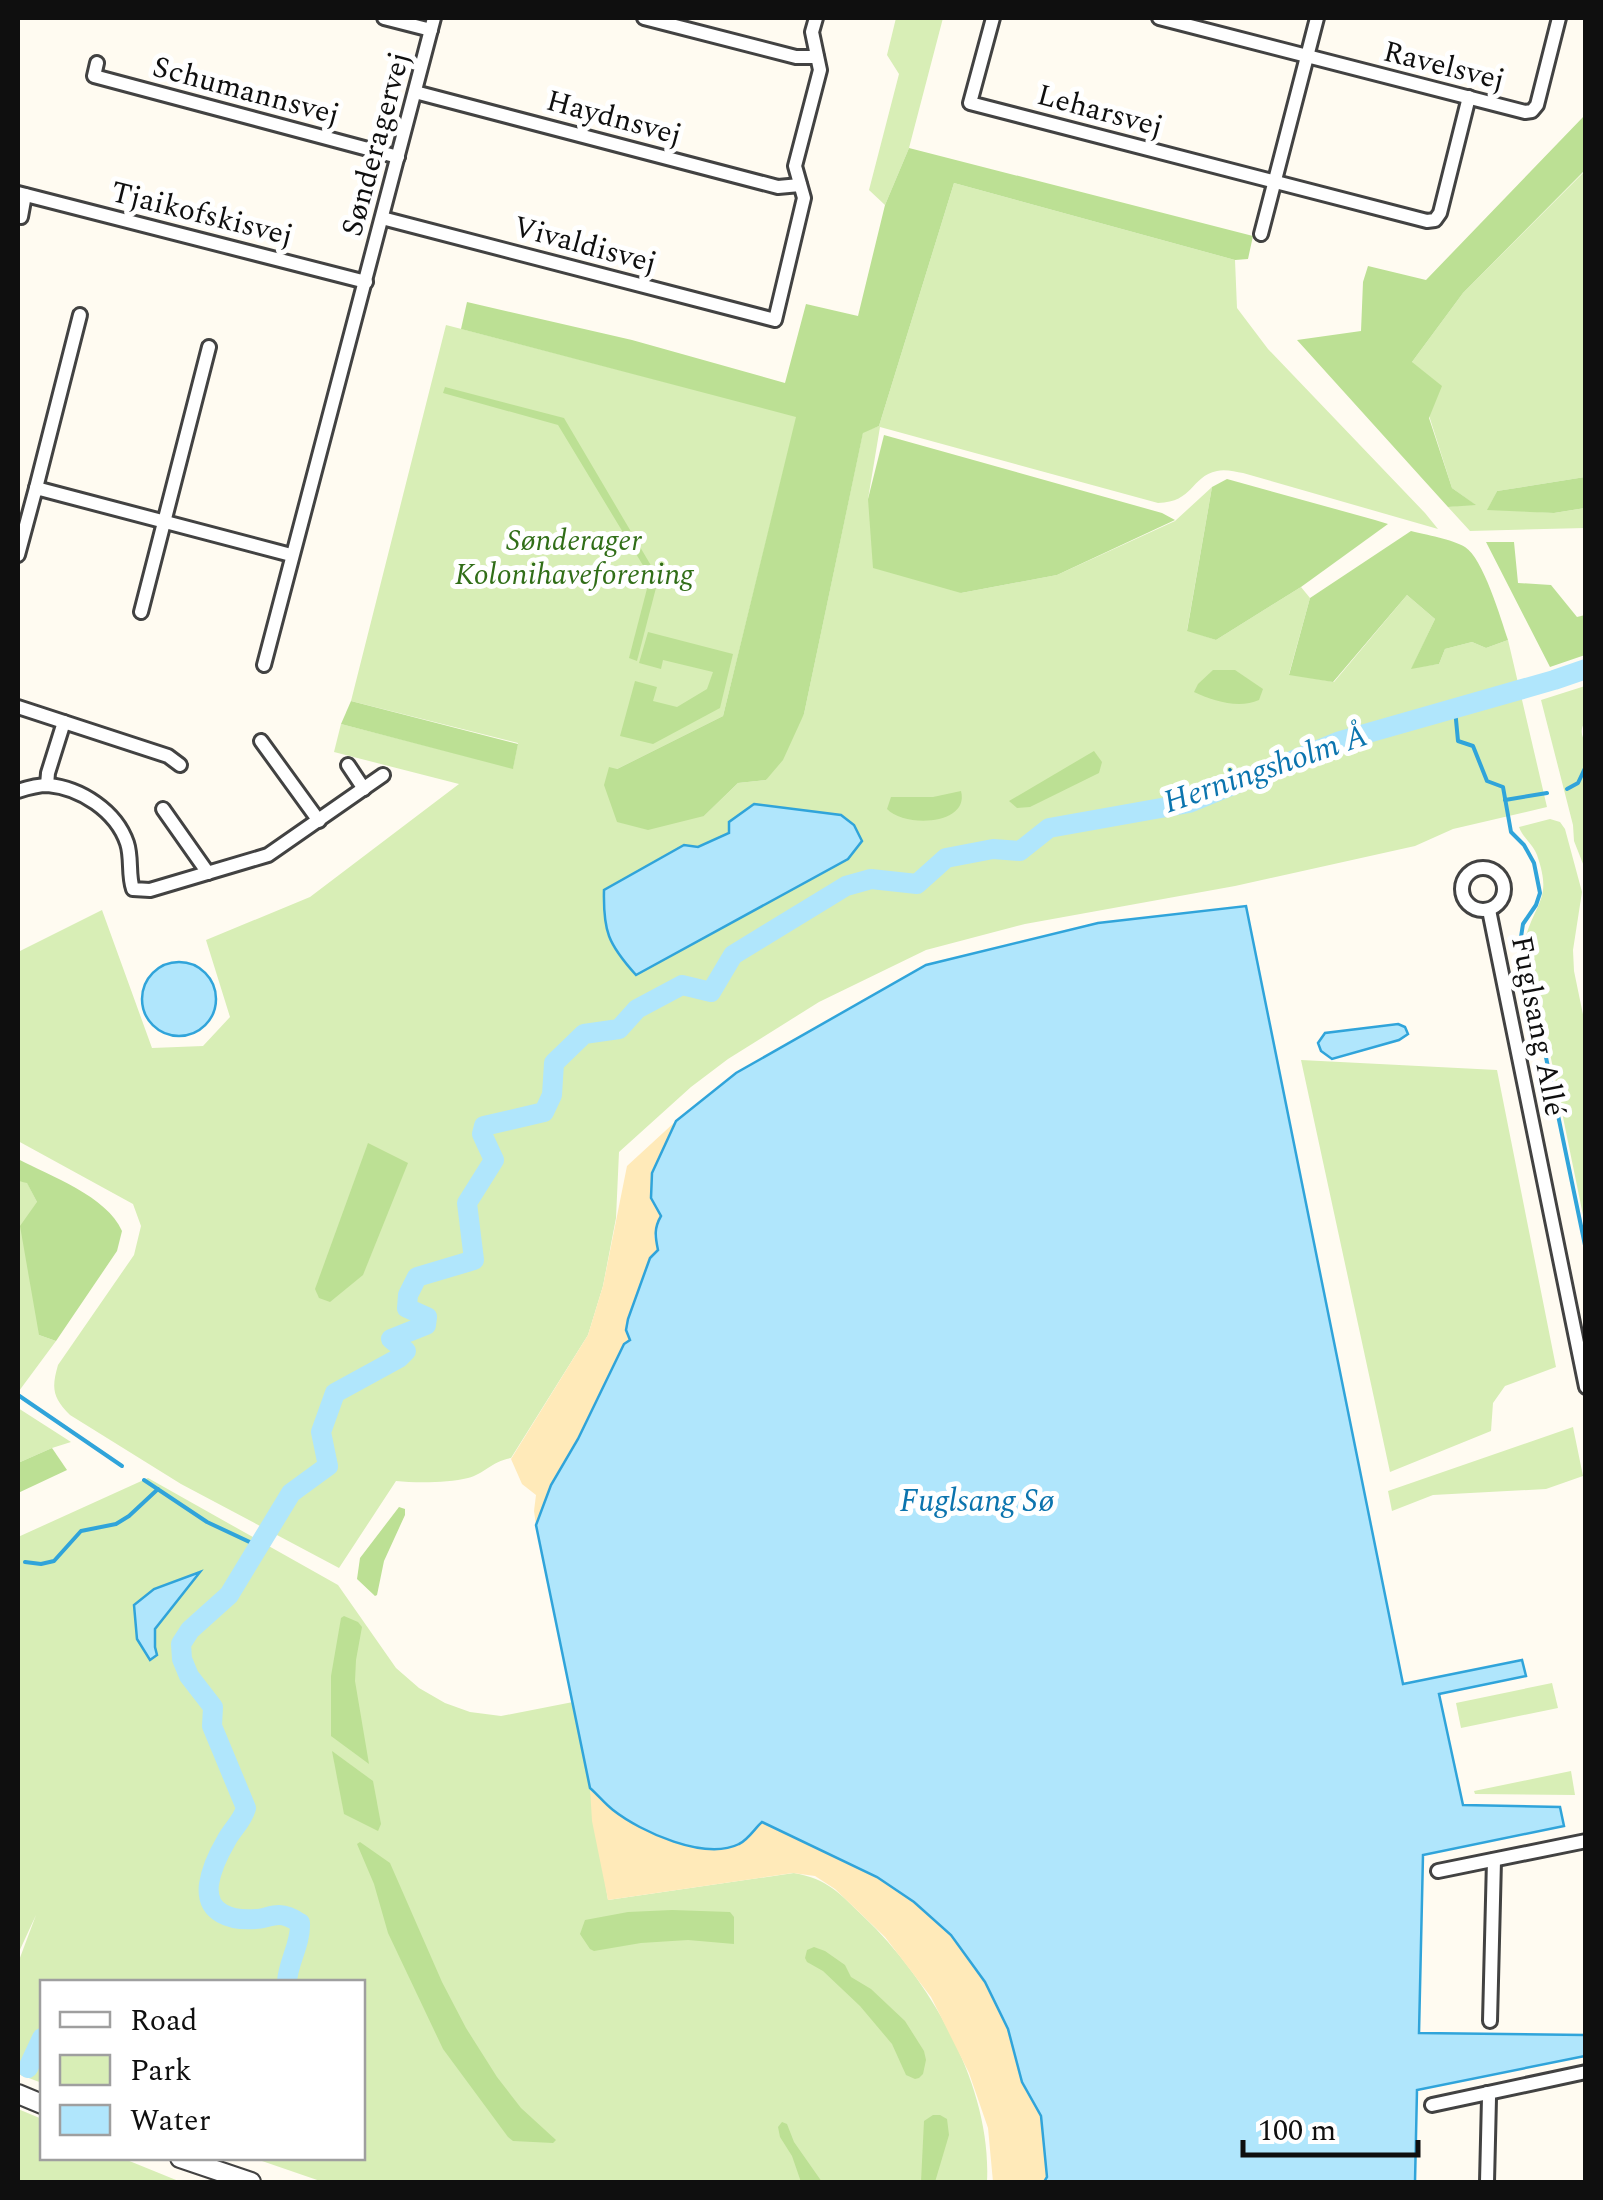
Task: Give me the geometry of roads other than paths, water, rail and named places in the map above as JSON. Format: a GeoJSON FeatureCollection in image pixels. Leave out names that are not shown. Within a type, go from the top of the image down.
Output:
{"type":"FeatureCollection","features":[{"type":"Feature","properties":{"kind":"street"},"geometry":{"type":"LineString","coordinates":[[384,18],[433,24]]}},
{"type":"Feature","properties":{"kind":"street"},"geometry":{"type":"LineString","coordinates":[[644,18],[796,57],[818,57]]}},
{"type":"Feature","properties":{"kind":"street"},"geometry":{"type":"LineString","coordinates":[[800,185],[794,166],[820,70],[812,32],[816,18]]}},
{"type":"Feature","properties":{"kind":"street","name":"Leharsvej"},"geometry":{"type":"LineString","coordinates":[[993,18],[970,103],[1274,182]]}},
{"type":"Feature","properties":{"kind":"street","name":"Ravelsvej"},"geometry":{"type":"LineString","coordinates":[[1158,18],[1525,112],[1538,105],[1560,18]]}},
{"type":"Feature","properties":{"kind":"street"},"geometry":{"type":"LineString","coordinates":[[1261,234],[1317,18]]}},
{"type":"Feature","properties":{"kind":"street","name":"Sønderagervej"},"geometry":{"type":"LineString","coordinates":[[264,665],[433,24]]}},
{"type":"Feature","properties":{"kind":"street","name":"Schumannsvej"},"geometry":{"type":"LineString","coordinates":[[97,63],[94,76],[398,157]]}},
{"type":"Feature","properties":{"kind":"street","name":"Haydnsvej"},"geometry":{"type":"LineString","coordinates":[[415,92],[778,188],[800,185]]}},
{"type":"Feature","properties":{"kind":"street"},"geometry":{"type":"LineString","coordinates":[[1274,182],[1426,221],[1435,220],[1470,97]]}},
{"type":"Feature","properties":{"kind":"street","name":"Vivaldisvej"},"geometry":{"type":"LineString","coordinates":[[382,218],[775,320],[804,198],[800,185]]}},
{"type":"Feature","properties":{"kind":"street","name":"Tjaikofskisvej"},"geometry":{"type":"LineString","coordinates":[[20,217],[21,194],[366,282]]}},
{"type":"Feature","properties":{"kind":"street"},"geometry":{"type":"LineString","coordinates":[[18,555],[80,315]]}},
{"type":"Feature","properties":{"kind":"street"},"geometry":{"type":"LineString","coordinates":[[141,612],[209,347]]}},
{"type":"Feature","properties":{"kind":"street"},"geometry":{"type":"LineString","coordinates":[[36,488],[291,555]]}},
{"type":"Feature","properties":{"kind":"street"},"geometry":{"type":"LineString","coordinates":[[18,706],[168,756],[180,766]]}},
{"type":"Feature","properties":{"kind":"street"},"geometry":{"type":"LineString","coordinates":[[47,785],[64,722]]}},
{"type":"Feature","properties":{"kind":"street"},"geometry":{"type":"LineString","coordinates":[[261,741],[319,820]]}},
{"type":"Feature","properties":{"kind":"street"},"geometry":{"type":"LineString","coordinates":[[348,765],[364,789]]}},
{"type":"Feature","properties":{"kind":"street"},"geometry":{"type":"LineString","coordinates":[[18,791],[47,785],[85,796],[121,829],[128,845],[130,884],[150,890],[268,856],[383,775]]}},
{"type":"Feature","properties":{"kind":"street"},"geometry":{"type":"LineString","coordinates":[[163,809],[208,873]]}},
{"type":"Feature","properties":{"kind":"street","name":"Fuglsang Allé"},"geometry":{"type":"LineString","coordinates":[[1488,910],[1586,1388]]}},
{"type":"Feature","properties":{"kind":"street"},"geometry":{"type":"LineString","coordinates":[[1438,1871],[1586,1841]]}},
{"type":"Feature","properties":{"kind":"street"},"geometry":{"type":"LineString","coordinates":[[1490,2021],[1494,1860]]}},
{"type":"Feature","properties":{"kind":"street"},"geometry":{"type":"LineString","coordinates":[[1432,2105],[1586,2072]]}},
{"type":"Feature","properties":{"kind":"street"},"geometry":{"type":"LineString","coordinates":[[1487,2093],[1487,2182]]}},
{"type":"Feature","properties":{"kind":"street"},"geometry":{"type":"LineString","coordinates":[[186,2160],[251,2182]]}},
{"type":"Feature","properties":{"kind":"water"},"geometry":{"type":"Polygon","coordinates":[[[754,804],[841,815],[854,825],[862,841],[848,859],[636,975],[609,936],[604,890],[684,845],[698,847],[729,833],[729,822],[754,804]]]}},
{"type":"Feature","properties":{"kind":"water","name":"Fuglsang Sø"},"geometry":{"type":"Polygon","coordinates":[[[1246,906],[1403,1684],[1522,1660],[1526,1676],[1439,1694],[1463,1805],[1560,1807],[1564,1826],[1423,1855],[1419,2033],[1585,2035],[1585,2056],[1417,2090],[1415,2182],[1044,2182],[1047,2177],[1041,2116],[1022,2082],[1008,2029],[985,1982],[951,1935],[914,1902],[877,1877],[762,1822],[739,1844],[725,1848],[692,1847],[640,1827],[613,1810],[590,1788],[536,1525],[551,1485],[624,1344],[630,1340],[626,1330],[628,1319],[650,1258],[658,1250],[656,1232],[661,1216],[651,1198],[652,1173],[676,1121],[736,1073],[926,965],[1098,923],[1246,906]]]}},
{"type":"Feature","properties":{"kind":"water"},"geometry":{"type":"Polygon","coordinates":[[[179,962],[205,973],[216,999],[205,1025],[179,1036],[153,1025],[142,999],[153,973],[179,962]]]}},
{"type":"Feature","properties":{"kind":"water"},"geometry":{"type":"Polygon","coordinates":[[[1398,1024],[1408,1034],[1399,1040],[1332,1059],[1321,1051],[1318,1043],[1325,1033],[1398,1024]]]}},
{"type":"Feature","properties":{"kind":"water"},"geometry":{"type":"Polygon","coordinates":[[[200,1572],[155,1629],[157,1655],[150,1660],[137,1639],[134,1605],[154,1589],[200,1572]]]}},
{"type":"Feature","properties":{"kind":"waterway","name":"Herningsholm Å"},"geometry":{"type":"LineString","coordinates":[[287,1980],[300,1923],[282,1915],[259,1919],[230,1917],[211,1902],[209,1884],[213,1868],[246,1808],[212,1726],[213,1707],[189,1676],[181,1644],[190,1630],[229,1595],[291,1493],[328,1466],[321,1432],[335,1393],[399,1358],[406,1351],[391,1339],[426,1325],[427,1317],[407,1308],[408,1295],[417,1277],[474,1260],[467,1203],[494,1160],[482,1134],[484,1126],[544,1112],[552,1095],[554,1063],[584,1034],[619,1029],[637,1009],[682,985],[711,992],[733,955],[846,886],[871,879],[917,884],[946,858],[993,849],[1020,851],[1049,828],[1189,803],[1340,741],[1586,669]]}},
{"type":"Feature","properties":{"kind":"waterway"},"geometry":{"type":"LineString","coordinates":[[1455,709],[1458,741],[1473,746],[1487,781],[1503,787],[1511,832],[1534,863],[1540,893],[1523,924],[1521,937],[1586,1250]]}},
{"type":"Feature","properties":{"kind":"waterway"},"geometry":{"type":"LineString","coordinates":[[1567,789],[1578,783],[1586,766]]}},
{"type":"Feature","properties":{"kind":"waterway"},"geometry":{"type":"LineString","coordinates":[[1505,800],[1547,793]]}},
{"type":"Feature","properties":{"kind":"waterway"},"geometry":{"type":"LineString","coordinates":[[18,1395],[122,1466]]}},
{"type":"Feature","properties":{"kind":"waterway"},"geometry":{"type":"LineString","coordinates":[[144,1480],[207,1522],[258,1546]]}},
{"type":"Feature","properties":{"kind":"waterway"},"geometry":{"type":"LineString","coordinates":[[25,1562],[54,1561],[81,1531],[116,1524],[158,1489]]}},
{"type":"Feature","properties":{"kind":"waterway","name":"Herningsholm Å"},"geometry":{"type":"LineString","coordinates":[[28,2068],[40,2042]]}},
{"type":"Feature","properties":{"kind":"park label","name":"Sønderager Kolonihaveforening"},"geometry":{"type":"Point","coordinates":[574,558]}}]}
